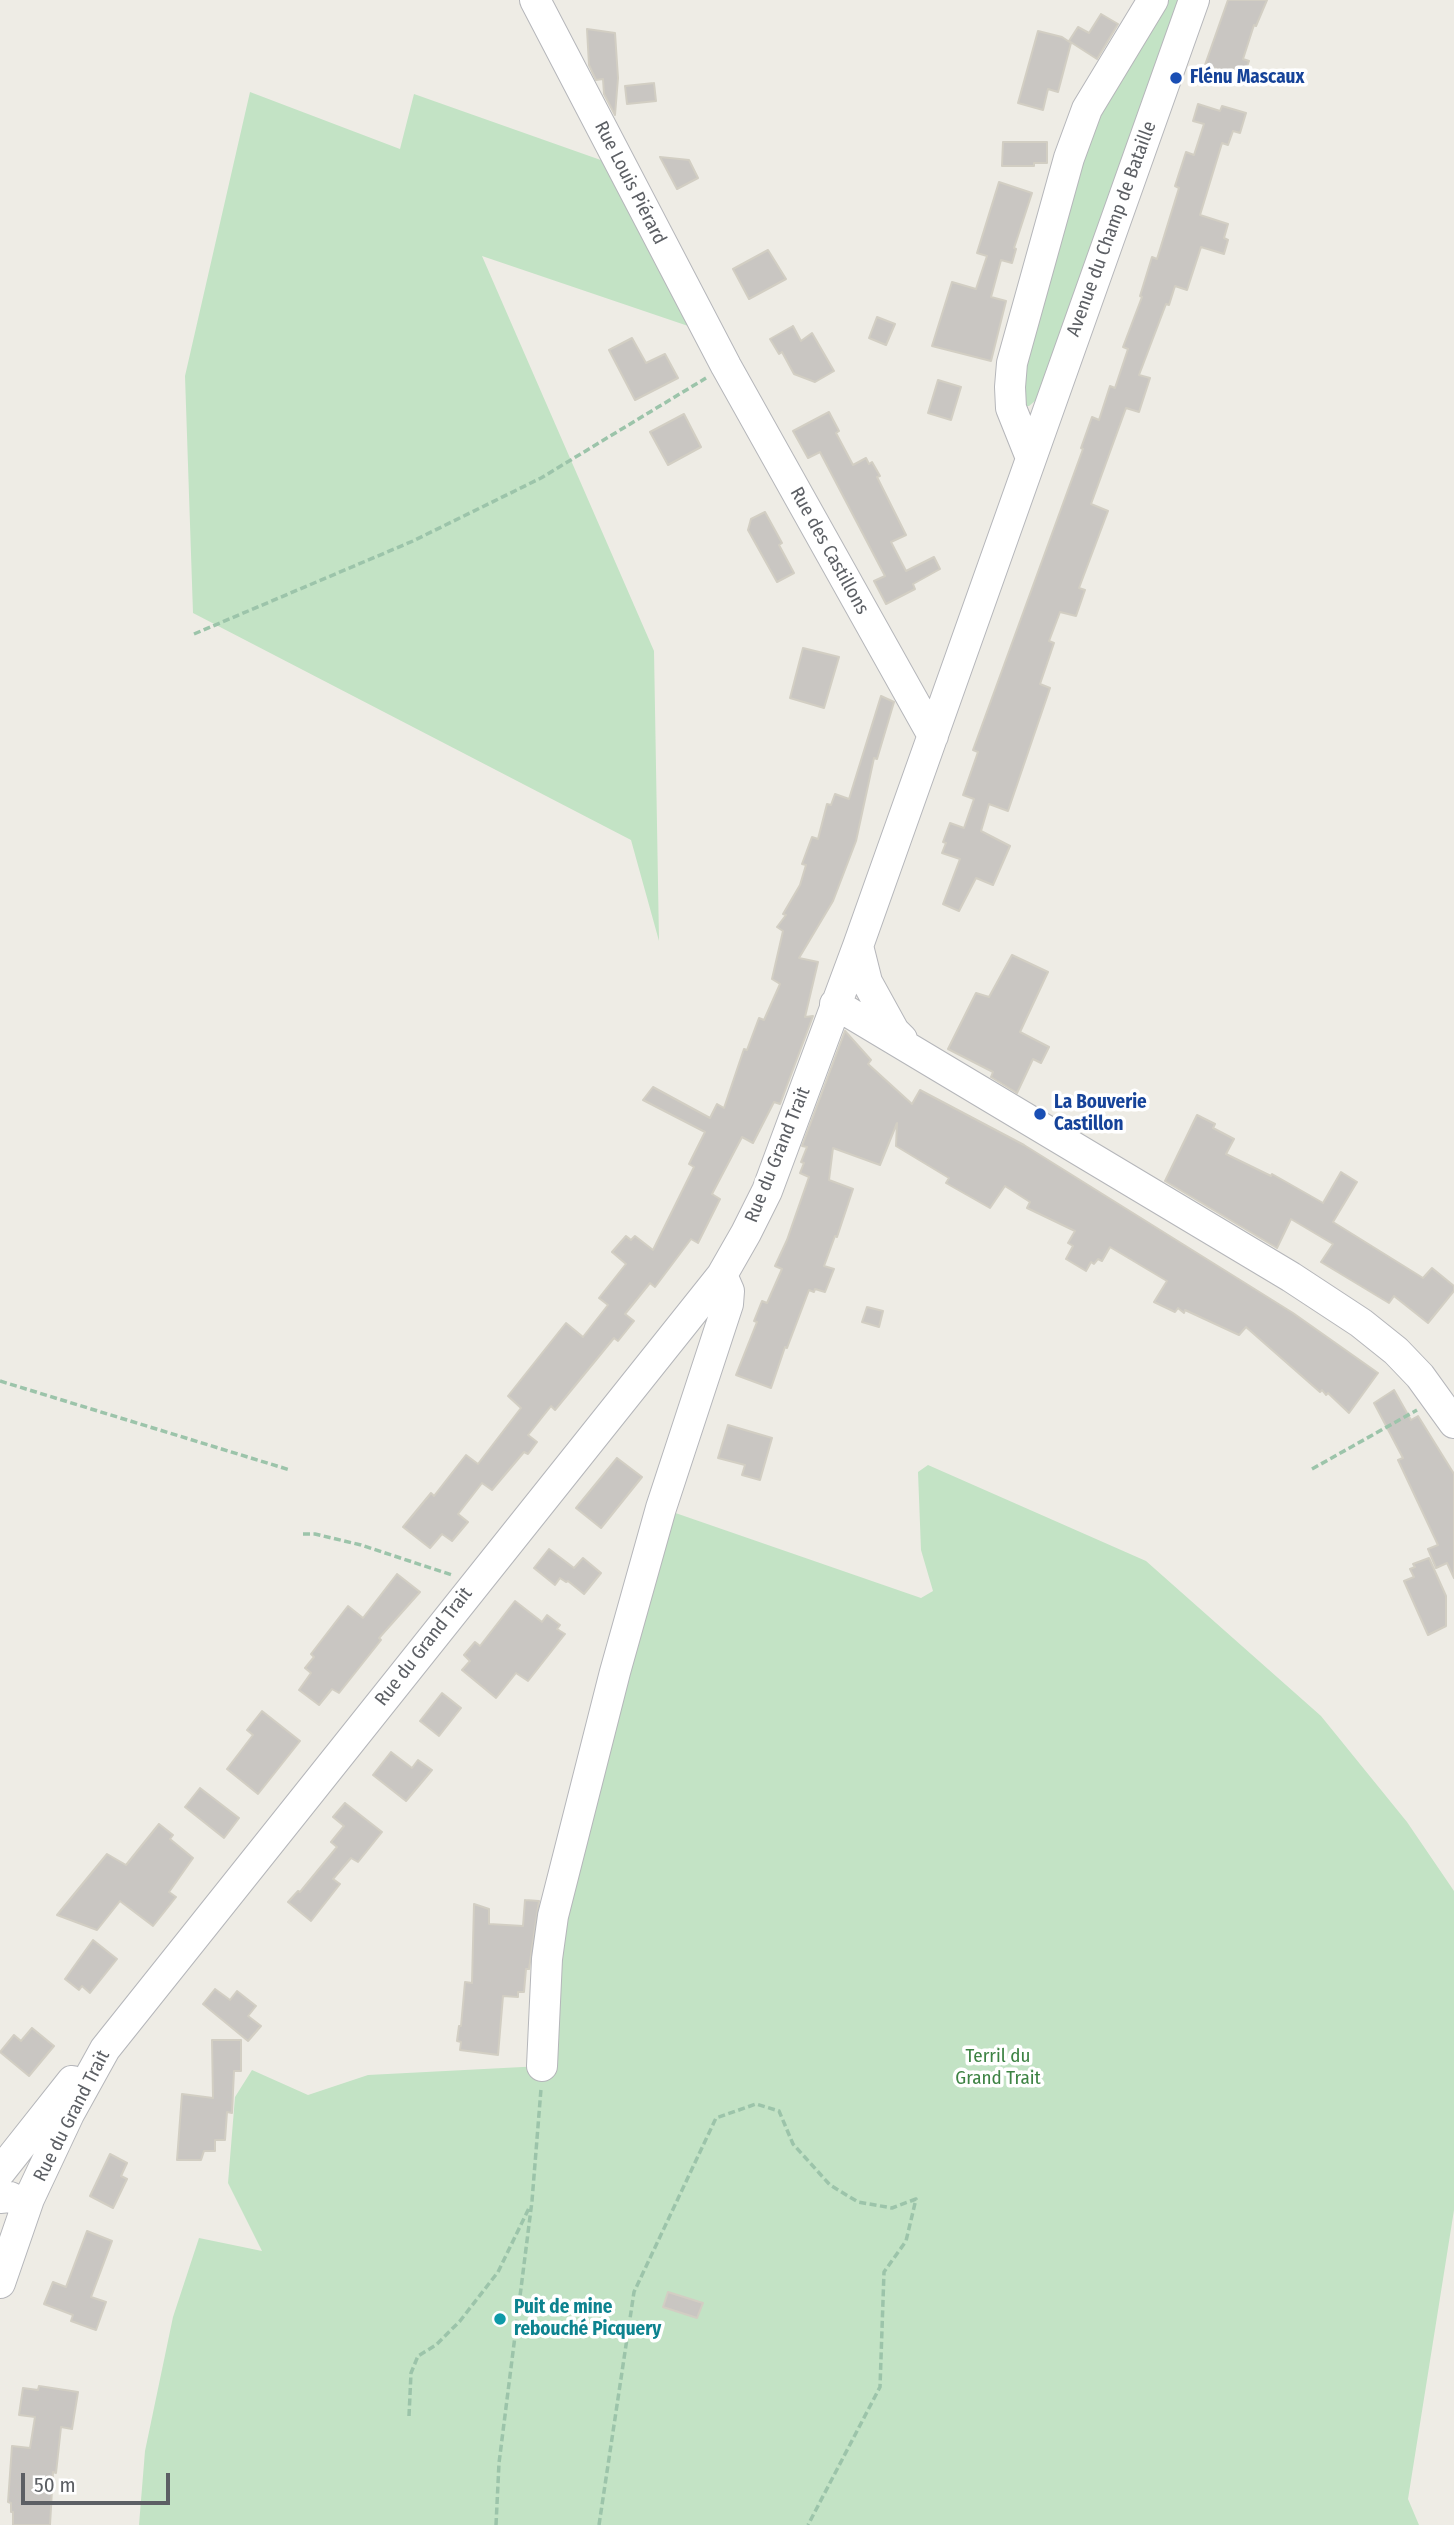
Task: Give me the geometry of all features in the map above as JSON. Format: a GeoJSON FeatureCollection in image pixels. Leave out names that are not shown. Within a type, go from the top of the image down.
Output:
{"type":"FeatureCollection","features":[{"type":"Feature","properties":{"kind":"street","name":"Rue Louis Piérard"},"geometry":{"type":"LineString","coordinates":[[535,0],[726,366]]}},
{"type":"Feature","properties":{"kind":"street"},"geometry":{"type":"LineString","coordinates":[[1031,458],[1011,408],[1013,363],[1069,158],[1087,109],[1153,0]]}},
{"type":"Feature","properties":{"kind":"street","name":"Avenue du Champ de Bataille"},"geometry":{"type":"LineString","coordinates":[[933,736],[1194,0]]}},
{"type":"Feature","properties":{"kind":"street","name":"Rue des Castillons"},"geometry":{"type":"LineString","coordinates":[[726,366],[933,736]]}},
{"type":"Feature","properties":{"kind":"street","name":"Rue du Grand Trait"},"geometry":{"type":"LineString","coordinates":[[0,2283],[21,2194],[105,2049],[722,1275],[767,1191],[933,736]]}},
{"type":"Feature","properties":{"kind":"street"},"geometry":{"type":"LineString","coordinates":[[858,946],[867,982],[878,1005],[894,1031],[920,1056]]}},
{"type":"Feature","properties":{"kind":"street"},"geometry":{"type":"LineString","coordinates":[[838,995],[859,993],[878,1005]]}},
{"type":"Feature","properties":{"kind":"street"},"geometry":{"type":"LineString","coordinates":[[838,995],[920,1056],[1362,1323],[1396,1351],[1446,1411]]}},
{"type":"Feature","properties":{"kind":"street"},"geometry":{"type":"LineString","coordinates":[[542,2066],[547,1959],[553,1916],[615,1672],[661,1508],[728,1304],[729,1291],[722,1275]]}},
{"type":"Feature","properties":{"kind":"street"},"geometry":{"type":"LineString","coordinates":[[4,2167],[62,2091],[105,2049]]}},
{"type":"Feature","properties":{"kind":"street"},"geometry":{"type":"LineString","coordinates":[[4,2167],[25,2164],[21,2194]]}},
{"type":"Feature","properties":{"kind":"path"},"geometry":{"type":"LineString","coordinates":[[194,634],[413,541],[541,478],[726,366]]}},
{"type":"Feature","properties":{"kind":"path"},"geometry":{"type":"LineString","coordinates":[[0,1381],[290,1470]]}},
{"type":"Feature","properties":{"kind":"path"},"geometry":{"type":"LineString","coordinates":[[1312,1469],[1446,1411]]}},
{"type":"Feature","properties":{"kind":"path"},"geometry":{"type":"LineString","coordinates":[[303,1534],[315,1534],[362,1545],[474,1584]]}},
{"type":"Feature","properties":{"kind":"path"},"geometry":{"type":"LineString","coordinates":[[496,2525],[499,2463],[533,2201],[542,2066]]}},
{"type":"Feature","properties":{"kind":"path"},"geometry":{"type":"LineString","coordinates":[[599,2525],[634,2292],[716,2118],[756,2104],[779,2111],[793,2144],[830,2185],[858,2203],[892,2207],[916,2199],[906,2241],[884,2272],[880,2387],[808,2525]]}},
{"type":"Feature","properties":{"kind":"path"},"geometry":{"type":"LineString","coordinates":[[409,2416],[411,2373],[418,2356],[436,2345],[460,2321],[498,2272],[533,2201]]}},
{"type":"Feature","properties":{"kind":"green space"},"geometry":{"type":"Polygon","coordinates":[[[1164,0],[1179,0],[1041,396],[1029,406],[1025,406],[1013,393],[1071,159],[1164,0]]]}},
{"type":"Feature","properties":{"kind":"green space"},"geometry":{"type":"Polygon","coordinates":[[[250,92],[400,149],[414,94],[612,164],[697,329],[482,256],[654,651],[659,941],[631,840],[193,613],[185,376],[250,92]]]}},
{"type":"Feature","properties":{"kind":"green space","name":"Terril du Grand Trait"},"geometry":{"type":"Polygon","coordinates":[[[928,1465],[1146,1561],[1321,1716],[1407,1822],[1454,1891],[1454,2210],[1408,2499],[1419,2525],[139,2525],[145,2451],[173,2317],[199,2238],[262,2251],[228,2183],[235,2097],[252,2070],[308,2095],[368,2075],[542,2066],[547,1959],[661,1508],[921,1598],[933,1591],[921,1550],[918,1472],[928,1465]]]}},
{"type":"Feature","properties":{"kind":"building"},"geometry":{"type":"Polygon","coordinates":[[[1228,0],[1267,0],[1256,26],[1254,25],[1243,59],[1249,61],[1243,78],[1205,65],[1228,0]]]}},
{"type":"Feature","properties":{"kind":"building"},"geometry":{"type":"Polygon","coordinates":[[[1101,14],[1118,24],[1097,59],[1069,41],[1078,27],[1089,33],[1101,14]]]}},
{"type":"Feature","properties":{"kind":"building"},"geometry":{"type":"Polygon","coordinates":[[[587,29],[615,33],[618,78],[615,115],[604,94],[603,79],[596,80],[589,65],[587,29]]]}},
{"type":"Feature","properties":{"kind":"building"},"geometry":{"type":"Polygon","coordinates":[[[1038,31],[1062,37],[1071,43],[1058,92],[1048,89],[1043,110],[1018,103],[1038,31]]]}},
{"type":"Feature","properties":{"kind":"building"},"geometry":{"type":"Polygon","coordinates":[[[654,83],[656,101],[627,104],[625,86],[654,83]]]}},
{"type":"Feature","properties":{"kind":"building"},"geometry":{"type":"Polygon","coordinates":[[[1198,104],[1220,111],[1222,106],[1246,113],[1240,133],[1233,131],[1228,145],[1222,143],[1200,215],[1228,224],[1224,238],[1228,240],[1224,254],[1201,247],[1187,290],[1175,286],[1169,305],[1166,304],[1139,375],[1150,378],[1139,412],[1126,408],[1091,504],[1108,511],[1079,588],[1085,590],[1076,616],[1060,612],[1049,641],[1054,643],[1040,684],[1050,688],[1008,811],[989,804],[981,831],[1010,846],[993,885],[976,878],[959,911],[943,904],[960,859],[942,853],[946,843],[943,842],[950,823],[964,828],[974,799],[963,795],[978,752],[973,750],[1083,449],[1081,448],[1092,417],[1099,420],[1110,386],[1115,388],[1128,349],[1123,347],[1142,297],[1140,296],[1152,257],[1157,259],[1179,188],[1175,186],[1186,152],[1194,155],[1204,124],[1193,121],[1198,104]]]}},
{"type":"Feature","properties":{"kind":"building"},"geometry":{"type":"Polygon","coordinates":[[[1003,142],[1047,142],[1047,163],[1034,163],[1034,166],[1002,166],[1003,142]]]}},
{"type":"Feature","properties":{"kind":"building"},"geometry":{"type":"Polygon","coordinates":[[[660,157],[689,160],[698,178],[677,189],[660,157]]]}},
{"type":"Feature","properties":{"kind":"building"},"geometry":{"type":"Polygon","coordinates":[[[999,182],[1032,193],[1014,248],[1016,249],[1012,263],[1001,260],[991,297],[1006,301],[991,361],[932,346],[952,282],[976,289],[987,256],[977,253],[999,182]]]}},
{"type":"Feature","properties":{"kind":"building"},"geometry":{"type":"Polygon","coordinates":[[[768,250],[786,279],[749,299],[733,269],[768,250]]]}},
{"type":"Feature","properties":{"kind":"building"},"geometry":{"type":"Polygon","coordinates":[[[877,317],[895,324],[886,345],[869,338],[877,317]]]}},
{"type":"Feature","properties":{"kind":"building"},"geometry":{"type":"Polygon","coordinates":[[[793,326],[801,341],[812,333],[834,371],[815,382],[794,374],[782,352],[779,354],[770,339],[793,326]]]}},
{"type":"Feature","properties":{"kind":"building"},"geometry":{"type":"Polygon","coordinates":[[[632,338],[646,363],[665,354],[678,378],[635,400],[609,350],[632,338]]]}},
{"type":"Feature","properties":{"kind":"building"},"geometry":{"type":"Polygon","coordinates":[[[938,380],[961,387],[951,420],[928,413],[938,380]]]}},
{"type":"Feature","properties":{"kind":"building"},"geometry":{"type":"Polygon","coordinates":[[[829,412],[839,431],[836,433],[853,465],[866,458],[869,464],[872,462],[880,476],[877,477],[906,535],[891,542],[906,571],[934,557],[940,569],[913,584],[915,589],[886,604],[874,581],[885,576],[820,452],[808,458],[793,431],[829,412]]]}},
{"type":"Feature","properties":{"kind":"building"},"geometry":{"type":"Polygon","coordinates":[[[684,414],[701,447],[668,465],[650,432],[684,414]]]}},
{"type":"Feature","properties":{"kind":"building"},"geometry":{"type":"Polygon","coordinates":[[[765,512],[794,573],[777,582],[748,530],[751,519],[765,512]]]}},
{"type":"Feature","properties":{"kind":"building"},"geometry":{"type":"Polygon","coordinates":[[[803,648],[839,657],[824,708],[790,698],[803,648]]]}},
{"type":"Feature","properties":{"kind":"building"},"geometry":{"type":"Polygon","coordinates":[[[881,696],[894,702],[877,759],[874,758],[856,841],[833,901],[799,958],[818,962],[805,1017],[813,1016],[780,1104],[774,1102],[753,1143],[742,1137],[712,1194],[720,1199],[698,1243],[691,1239],[655,1287],[650,1283],[625,1314],[634,1321],[618,1341],[614,1338],[555,1410],[551,1406],[528,1435],[537,1442],[528,1454],[524,1452],[492,1490],[482,1483],[458,1514],[468,1522],[452,1541],[442,1534],[430,1548],[403,1527],[431,1493],[434,1496],[466,1455],[478,1464],[521,1408],[508,1396],[566,1323],[583,1337],[608,1305],[599,1298],[626,1264],[612,1252],[626,1236],[631,1240],[635,1236],[653,1250],[694,1167],[689,1164],[705,1132],[643,1100],[653,1087],[710,1118],[717,1104],[724,1108],[744,1049],[747,1050],[759,1018],[764,1020],[780,984],[772,979],[783,931],[777,927],[786,915],[783,914],[800,885],[806,865],[802,864],[812,837],[818,839],[827,804],[831,805],[835,794],[849,799],[881,696]]]}},
{"type":"Feature","properties":{"kind":"building"},"geometry":{"type":"Polygon","coordinates":[[[1012,955],[1048,972],[1020,1032],[1049,1047],[1041,1063],[1033,1059],[1017,1093],[991,1077],[993,1072],[948,1049],[976,993],[989,997],[1012,955]]]}},
{"type":"Feature","properties":{"kind":"building"},"geometry":{"type":"Polygon","coordinates":[[[845,1031],[871,1060],[868,1064],[912,1104],[920,1090],[1024,1145],[1293,1313],[1378,1373],[1349,1413],[1328,1393],[1326,1395],[1322,1390],[1320,1392],[1246,1327],[1239,1335],[1185,1310],[1184,1313],[1178,1308],[1175,1312],[1154,1302],[1167,1281],[1110,1247],[1102,1261],[1098,1259],[1094,1264],[1091,1262],[1086,1271],[1066,1259],[1073,1246],[1068,1243],[1075,1231],[1027,1208],[1030,1202],[1005,1186],[990,1208],[946,1183],[949,1178],[896,1146],[897,1123],[880,1165],[833,1148],[829,1180],[853,1189],[824,1266],[834,1269],[825,1292],[809,1290],[771,1388],[736,1375],[757,1322],[754,1321],[762,1301],[767,1303],[782,1269],[775,1266],[809,1177],[800,1173],[807,1147],[802,1146],[845,1031]]]}},
{"type":"Feature","properties":{"kind":"building"},"geometry":{"type":"Polygon","coordinates":[[[1197,1115],[1215,1124],[1213,1128],[1234,1139],[1226,1154],[1271,1176],[1272,1174],[1323,1203],[1341,1172],[1357,1182],[1333,1222],[1423,1278],[1432,1268],[1454,1286],[1454,1291],[1428,1323],[1394,1296],[1389,1303],[1321,1262],[1333,1244],[1291,1219],[1277,1248],[1165,1181],[1197,1115]]]}},
{"type":"Feature","properties":{"kind":"building"},"geometry":{"type":"Polygon","coordinates":[[[867,1307],[883,1311],[879,1327],[862,1322],[867,1307]]]}},
{"type":"Feature","properties":{"kind":"building"},"geometry":{"type":"Polygon","coordinates":[[[1394,1390],[1411,1420],[1418,1416],[1454,1474],[1454,1578],[1447,1563],[1436,1568],[1428,1549],[1438,1545],[1398,1460],[1403,1458],[1374,1403],[1394,1390]]]}},
{"type":"Feature","properties":{"kind":"building"},"geometry":{"type":"Polygon","coordinates":[[[728,1425],[772,1438],[760,1480],[742,1475],[745,1465],[718,1458],[728,1425]]]}},
{"type":"Feature","properties":{"kind":"building"},"geometry":{"type":"Polygon","coordinates":[[[617,1458],[642,1477],[601,1528],[576,1508],[617,1458]]]}},
{"type":"Feature","properties":{"kind":"building"},"geometry":{"type":"Polygon","coordinates":[[[549,1549],[574,1568],[583,1558],[601,1573],[584,1594],[560,1578],[555,1585],[534,1568],[549,1549]]]}},
{"type":"Feature","properties":{"kind":"building"},"geometry":{"type":"Polygon","coordinates":[[[1429,1558],[1446,1596],[1446,1626],[1428,1635],[1404,1581],[1414,1577],[1410,1569],[1415,1567],[1413,1564],[1429,1558]]]}},
{"type":"Feature","properties":{"kind":"building"},"geometry":{"type":"Polygon","coordinates":[[[397,1574],[420,1592],[379,1638],[381,1640],[339,1693],[332,1689],[319,1705],[299,1690],[311,1673],[305,1668],[314,1657],[311,1654],[348,1606],[363,1618],[397,1574]]]}},
{"type":"Feature","properties":{"kind":"building"},"geometry":{"type":"Polygon","coordinates":[[[515,1601],[542,1622],[547,1615],[560,1625],[557,1629],[565,1634],[528,1681],[516,1673],[496,1698],[462,1670],[470,1661],[464,1655],[475,1642],[480,1646],[515,1601]]]}},
{"type":"Feature","properties":{"kind":"building"},"geometry":{"type":"Polygon","coordinates":[[[442,1693],[461,1708],[439,1736],[420,1721],[442,1693]]]}},
{"type":"Feature","properties":{"kind":"building"},"geometry":{"type":"Polygon","coordinates":[[[262,1711],[300,1741],[258,1794],[227,1769],[253,1735],[247,1730],[262,1711]]]}},
{"type":"Feature","properties":{"kind":"building"},"geometry":{"type":"Polygon","coordinates":[[[391,1752],[412,1768],[418,1760],[432,1770],[406,1801],[373,1775],[391,1752]]]}},
{"type":"Feature","properties":{"kind":"building"},"geometry":{"type":"Polygon","coordinates":[[[200,1788],[239,1818],[224,1838],[185,1807],[200,1788]]]}},
{"type":"Feature","properties":{"kind":"building"},"geometry":{"type":"Polygon","coordinates":[[[345,1803],[382,1832],[358,1862],[351,1858],[333,1879],[340,1884],[311,1921],[288,1902],[300,1892],[337,1847],[331,1842],[344,1826],[333,1817],[345,1803]]]}},
{"type":"Feature","properties":{"kind":"building"},"geometry":{"type":"Polygon","coordinates":[[[159,1824],[173,1835],[170,1839],[193,1858],[169,1892],[176,1897],[153,1926],[120,1901],[97,1930],[57,1915],[107,1854],[126,1865],[159,1824]]]}},
{"type":"Feature","properties":{"kind":"building"},"geometry":{"type":"Polygon","coordinates":[[[525,1900],[539,1901],[529,1969],[526,1969],[524,1992],[518,1992],[518,1997],[503,1996],[498,2055],[460,2050],[461,2042],[457,2041],[465,1982],[472,1983],[474,1904],[489,1909],[489,1924],[523,1926],[525,1900]]]}},
{"type":"Feature","properties":{"kind":"building"},"geometry":{"type":"Polygon","coordinates":[[[93,1940],[117,1959],[90,1993],[82,1986],[79,1990],[65,1979],[93,1940]]]}},
{"type":"Feature","properties":{"kind":"building"},"geometry":{"type":"Polygon","coordinates":[[[215,1989],[230,2000],[237,1991],[256,2006],[248,2016],[261,2026],[248,2041],[203,2004],[215,1989]]]}},
{"type":"Feature","properties":{"kind":"building"},"geometry":{"type":"Polygon","coordinates":[[[32,2028],[54,2046],[29,2076],[0,2052],[14,2035],[21,2041],[32,2028]]]}},
{"type":"Feature","properties":{"kind":"building"},"geometry":{"type":"Polygon","coordinates":[[[212,2040],[241,2040],[241,2071],[234,2071],[232,2113],[227,2112],[225,2140],[215,2140],[215,2151],[204,2151],[201,2160],[177,2160],[182,2094],[213,2098],[212,2040]]]}},
{"type":"Feature","properties":{"kind":"building"},"geometry":{"type":"Polygon","coordinates":[[[110,2154],[127,2163],[121,2176],[127,2179],[113,2208],[90,2196],[110,2154]]]}},
{"type":"Feature","properties":{"kind":"building"},"geometry":{"type":"Polygon","coordinates":[[[87,2231],[112,2241],[91,2297],[106,2302],[96,2330],[71,2321],[73,2315],[44,2304],[53,2282],[66,2287],[87,2231]]]}},
{"type":"Feature","properties":{"kind":"building"},"geometry":{"type":"Polygon","coordinates":[[[668,2292],[703,2303],[697,2318],[663,2307],[668,2292]]]}},
{"type":"Feature","properties":{"kind":"building"},"geometry":{"type":"Polygon","coordinates":[[[39,2386],[78,2392],[72,2429],[61,2427],[56,2473],[53,2472],[50,2525],[13,2525],[13,2512],[11,2503],[8,2502],[12,2446],[30,2448],[35,2417],[19,2415],[23,2388],[38,2390],[39,2386]]]}},
{"type":"Feature","properties":{"kind":"place","name":"Flénu Mascaux"},"geometry":{"type":"Point","coordinates":[1176,78]}},
{"type":"Feature","properties":{"kind":"place","name":"La Bouverie Castillon"},"geometry":{"type":"Point","coordinates":[1040,1114]}},
{"type":"Feature","properties":{"kind":"place","name":"Puit de mine rebouché Picquery"},"geometry":{"type":"Point","coordinates":[500,2319]}}]}
